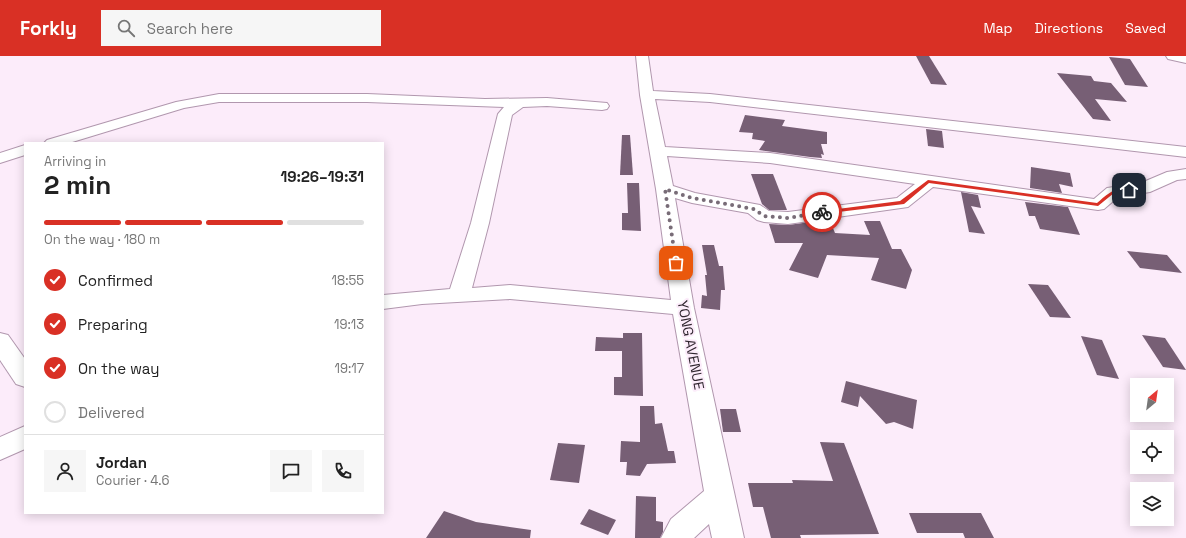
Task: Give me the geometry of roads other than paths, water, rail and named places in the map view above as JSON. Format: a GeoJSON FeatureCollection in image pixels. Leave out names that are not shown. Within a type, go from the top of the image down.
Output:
{"type":"FeatureCollection","features":[{"type":"Feature","properties":{"kind":"street","name":"YONG AVENUE"},"geometry":{"type":"LineString","coordinates":[[642,56],[646,95],[665,189],[683,308],[728,538]]}},
{"type":"Feature","properties":{"kind":"street"},"geometry":{"type":"LineString","coordinates":[[1172,56],[1186,58]]}},
{"type":"Feature","properties":{"kind":"street"},"geometry":{"type":"LineString","coordinates":[[646,95],[710,98],[1186,152]]}},
{"type":"Feature","properties":{"kind":"street"},"geometry":{"type":"LineString","coordinates":[[56,142],[208,99],[367,98],[485,103],[521,102],[602,106]]}},
{"type":"Feature","properties":{"kind":"street"},"geometry":{"type":"LineString","coordinates":[[459,295],[480,223],[505,114],[513,106],[521,102]]}},
{"type":"Feature","properties":{"kind":"street"},"geometry":{"type":"LineString","coordinates":[[485,103],[496,107],[505,114]]}},
{"type":"Feature","properties":{"kind":"street"},"geometry":{"type":"LineString","coordinates":[[0,158],[24,150]]}},
{"type":"Feature","properties":{"kind":"street"},"geometry":{"type":"LineString","coordinates":[[657,151],[770,158],[928,182],[1098,205],[1113,192],[1144,188],[1173,176],[1186,174]]}},
{"type":"Feature","properties":{"kind":"street"},"geometry":{"type":"LineString","coordinates":[[665,189],[692,198],[754,209],[764,216],[788,218],[902,203],[928,182]]}},
{"type":"Feature","properties":{"kind":"street"},"geometry":{"type":"LineString","coordinates":[[384,302],[422,297],[510,292],[683,308]]}},
{"type":"Feature","properties":{"kind":"street"},"geometry":{"type":"LineString","coordinates":[[0,341],[24,377]]}},
{"type":"Feature","properties":{"kind":"street"},"geometry":{"type":"LineString","coordinates":[[0,449],[24,437]]}},
{"type":"Feature","properties":{"kind":"street"},"geometry":{"type":"LineString","coordinates":[[677,538],[682,529],[720,496]]}}]}
